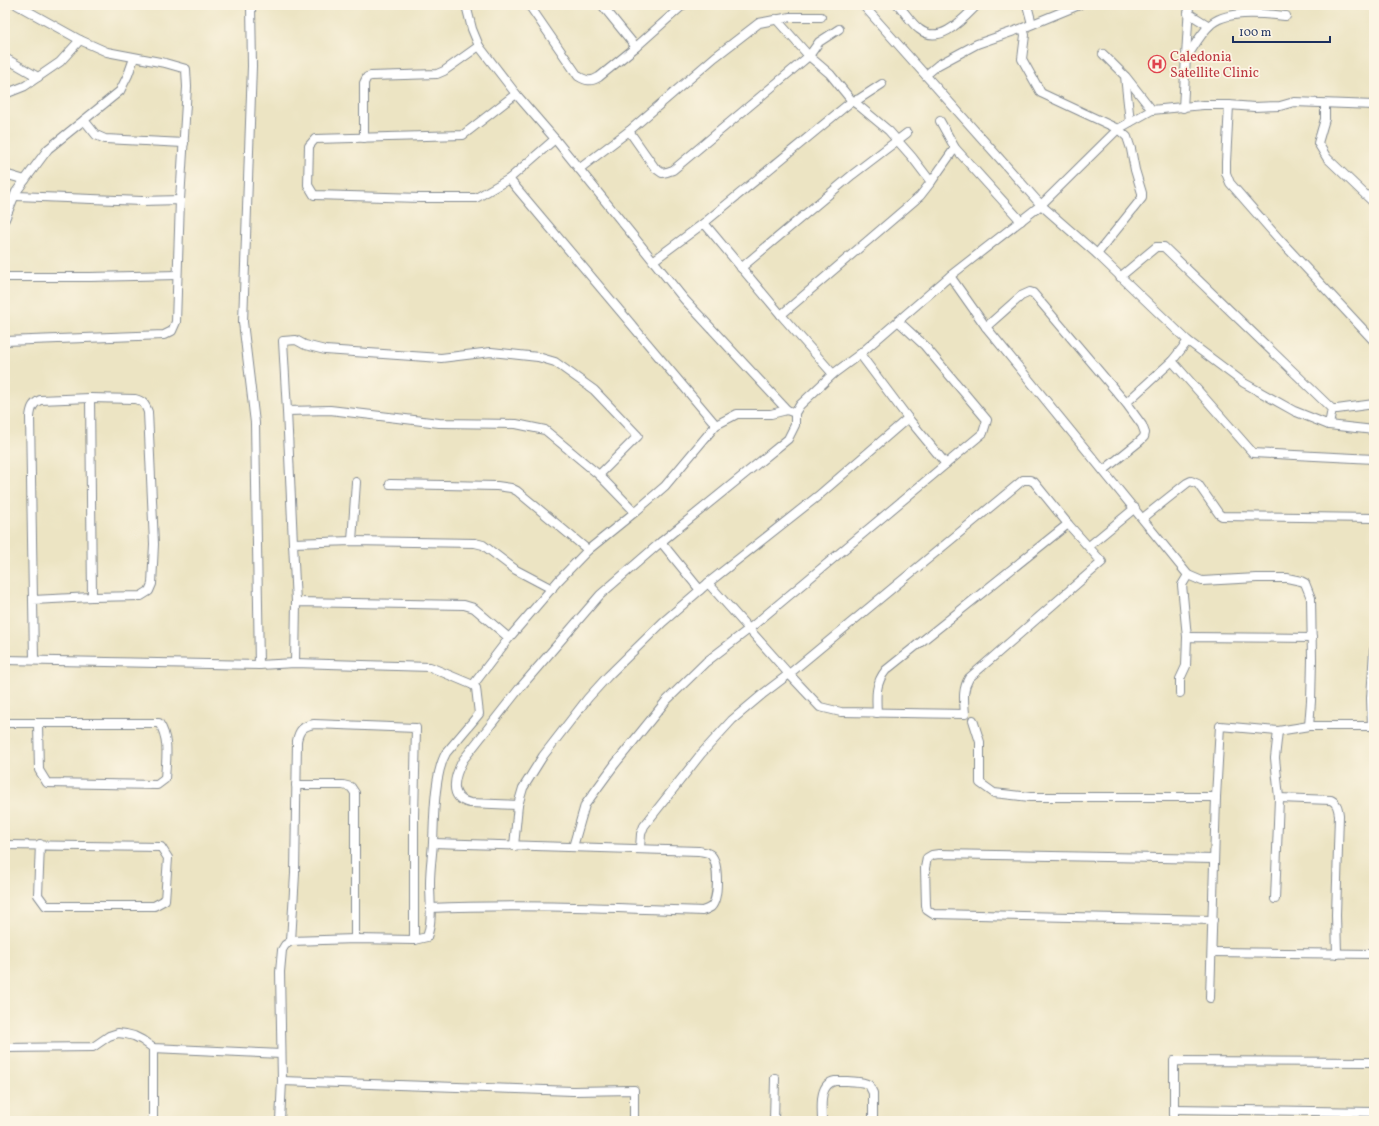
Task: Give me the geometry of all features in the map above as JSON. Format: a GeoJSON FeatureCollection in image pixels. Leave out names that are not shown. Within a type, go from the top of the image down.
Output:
{"type":"FeatureCollection","features":[{"type":"Feature","properties":{"kind":"street"},"geometry":{"type":"LineString","coordinates":[[5,341],[164,336],[172,331],[176,322],[180,200],[187,87],[186,69],[169,64],[107,52],[80,40],[17,5]]}},
{"type":"Feature","properties":{"kind":"street"},"geometry":{"type":"LineString","coordinates":[[31,13],[35,5]]}},
{"type":"Feature","properties":{"kind":"street"},"geometry":{"type":"LineString","coordinates":[[251,5],[252,66],[243,322],[255,423],[259,664]]}},
{"type":"Feature","properties":{"kind":"street"},"geometry":{"type":"LineString","coordinates":[[466,5],[472,29],[480,46],[516,94],[555,139],[684,298],[787,410],[795,413]]}},
{"type":"Feature","properties":{"kind":"street"},"geometry":{"type":"LineString","coordinates":[[529,5],[578,76],[587,81],[593,81],[636,46],[682,5]]}},
{"type":"Feature","properties":{"kind":"street"},"geometry":{"type":"LineString","coordinates":[[602,5],[636,46]]}},
{"type":"Feature","properties":{"kind":"street"},"geometry":{"type":"LineString","coordinates":[[863,5],[1041,205],[1097,254],[1188,341],[1244,382],[1294,411],[1329,425],[1374,430]]}},
{"type":"Feature","properties":{"kind":"street"},"geometry":{"type":"LineString","coordinates":[[898,5],[919,29],[928,33],[940,34],[957,24],[977,5]]}},
{"type":"Feature","properties":{"kind":"street"},"geometry":{"type":"LineString","coordinates":[[1027,5],[1032,24]]}},
{"type":"Feature","properties":{"kind":"street"},"geometry":{"type":"LineString","coordinates":[[926,75],[938,65],[977,44],[1023,28],[1078,5]]}},
{"type":"Feature","properties":{"kind":"street"},"geometry":{"type":"LineString","coordinates":[[1189,9],[1209,26]]}},
{"type":"Feature","properties":{"kind":"street"},"geometry":{"type":"LineString","coordinates":[[1183,108],[1189,9]]}},
{"type":"Feature","properties":{"kind":"street"},"geometry":{"type":"LineString","coordinates":[[1186,58],[1209,26],[1220,18],[1258,9],[1286,16]]}},
{"type":"Feature","properties":{"kind":"street"},"geometry":{"type":"LineString","coordinates":[[579,169],[629,131],[745,33],[759,23],[790,17],[821,17]]}},
{"type":"Feature","properties":{"kind":"street"},"geometry":{"type":"LineString","coordinates":[[776,19],[809,56],[830,74],[852,101],[889,131],[931,182]]}},
{"type":"Feature","properties":{"kind":"street"},"geometry":{"type":"LineString","coordinates":[[1023,28],[1025,35],[1022,60],[1041,93],[1118,129],[1127,138],[1132,149],[1135,170],[1142,193],[1142,198],[1097,254]]}},
{"type":"Feature","properties":{"kind":"street"},"geometry":{"type":"LineString","coordinates":[[629,131],[655,168],[662,173],[673,170],[809,56],[819,42],[839,30]]}},
{"type":"Feature","properties":{"kind":"street"},"geometry":{"type":"LineString","coordinates":[[5,94],[25,86],[65,58],[80,40]]}},
{"type":"Feature","properties":{"kind":"street"},"geometry":{"type":"LineString","coordinates":[[364,138],[364,83],[367,77],[438,74],[444,72],[480,46]]}},
{"type":"Feature","properties":{"kind":"street"},"geometry":{"type":"LineString","coordinates":[[1103,54],[1125,76],[1152,110]]}},
{"type":"Feature","properties":{"kind":"street"},"geometry":{"type":"LineString","coordinates":[[5,58],[38,77]]}},
{"type":"Feature","properties":{"kind":"street"},"geometry":{"type":"LineString","coordinates":[[5,219],[16,196],[16,192],[48,149],[120,91],[134,58]]}},
{"type":"Feature","properties":{"kind":"street"},"geometry":{"type":"LineString","coordinates":[[1125,76],[1130,122]]}},
{"type":"Feature","properties":{"kind":"street"},"geometry":{"type":"LineString","coordinates":[[654,261],[704,223],[852,101],[859,99],[882,84]]}},
{"type":"Feature","properties":{"kind":"street"},"geometry":{"type":"LineString","coordinates":[[516,94],[463,135],[315,139],[309,146],[308,185],[314,195],[476,198],[509,179],[555,139]]}},
{"type":"Feature","properties":{"kind":"street"},"geometry":{"type":"LineString","coordinates":[[518,805],[470,804],[464,802],[458,798],[455,790],[458,770],[464,760],[519,689],[600,595],[661,542],[788,439],[795,425],[795,413],[800,406],[833,374],[860,354],[950,276],[1041,205],[1118,129],[1152,110],[1203,105],[1229,105],[1254,108],[1280,106],[1294,102],[1374,105]]}},
{"type":"Feature","properties":{"kind":"street"},"geometry":{"type":"LineString","coordinates":[[1325,104],[1325,119],[1318,143],[1326,158],[1374,203]]}},
{"type":"Feature","properties":{"kind":"street"},"geometry":{"type":"LineString","coordinates":[[1229,105],[1226,173],[1230,183],[1278,238],[1374,341]]}},
{"type":"Feature","properties":{"kind":"street"},"geometry":{"type":"LineString","coordinates":[[84,120],[96,135],[105,139],[184,143]]}},
{"type":"Feature","properties":{"kind":"street"},"geometry":{"type":"LineString","coordinates":[[940,121],[955,148],[1021,221]]}},
{"type":"Feature","properties":{"kind":"street"},"geometry":{"type":"LineString","coordinates":[[741,268],[852,175],[907,133]]}},
{"type":"Feature","properties":{"kind":"street"},"geometry":{"type":"LineString","coordinates":[[781,315],[920,196],[955,148]]}},
{"type":"Feature","properties":{"kind":"street"},"geometry":{"type":"LineString","coordinates":[[5,174],[25,180]]}},
{"type":"Feature","properties":{"kind":"street"},"geometry":{"type":"LineString","coordinates":[[509,179],[716,425]]}},
{"type":"Feature","properties":{"kind":"street"},"geometry":{"type":"LineString","coordinates":[[16,196],[142,201],[180,200]]}},
{"type":"Feature","properties":{"kind":"street"},"geometry":{"type":"LineString","coordinates":[[704,223],[781,315],[833,374]]}},
{"type":"Feature","properties":{"kind":"street"},"geometry":{"type":"LineString","coordinates":[[1120,277],[1156,247],[1164,247],[1332,409],[1374,404]]}},
{"type":"Feature","properties":{"kind":"street"},"geometry":{"type":"LineString","coordinates":[[5,277],[177,275]]}},
{"type":"Feature","properties":{"kind":"street"},"geometry":{"type":"LineString","coordinates":[[950,276],[986,327],[1135,508],[1188,575],[1202,581],[1287,578],[1304,583],[1312,598],[1311,701],[1309,726]]}},
{"type":"Feature","properties":{"kind":"street"},"geometry":{"type":"LineString","coordinates":[[986,327],[1021,296],[1030,292],[1126,403],[1142,425],[1145,433],[1140,441],[1104,470]]}},
{"type":"Feature","properties":{"kind":"street"},"geometry":{"type":"LineString","coordinates":[[573,847],[585,805],[615,764],[666,702],[706,662],[749,629],[983,432],[987,420],[924,344],[898,321]]}},
{"type":"Feature","properties":{"kind":"street"},"geometry":{"type":"LineString","coordinates":[[295,663],[296,602],[294,543],[284,341],[296,340],[305,345],[324,350],[441,358],[491,352],[538,357],[555,362],[594,390],[638,436],[599,475]]}},
{"type":"Feature","properties":{"kind":"street"},"geometry":{"type":"LineString","coordinates":[[1126,403],[1172,361],[1188,341]]}},
{"type":"Feature","properties":{"kind":"street"},"geometry":{"type":"LineString","coordinates":[[860,354],[908,418],[946,464]]}},
{"type":"Feature","properties":{"kind":"street"},"geometry":{"type":"LineString","coordinates":[[1172,361],[1253,453],[1374,459]]}},
{"type":"Feature","properties":{"kind":"street"},"geometry":{"type":"LineString","coordinates":[[33,600],[141,596],[146,594],[151,588],[154,544],[148,412],[142,400],[135,398],[90,398],[40,400],[33,405],[31,409],[30,417],[33,600],[34,660]]}},
{"type":"Feature","properties":{"kind":"street"},"geometry":{"type":"LineString","coordinates":[[90,398],[92,597]]}},
{"type":"Feature","properties":{"kind":"street"},"geometry":{"type":"LineString","coordinates":[[1329,425],[1332,409]]}},
{"type":"Feature","properties":{"kind":"street"},"geometry":{"type":"LineString","coordinates":[[287,411],[330,410],[439,423],[516,424],[545,430],[599,475],[635,512]]}},
{"type":"Feature","properties":{"kind":"street"},"geometry":{"type":"LineString","coordinates":[[473,685],[510,638],[588,550],[665,486],[716,425],[737,414],[771,414],[787,410]]}},
{"type":"Feature","properties":{"kind":"street"},"geometry":{"type":"LineString","coordinates":[[514,846],[518,805],[526,782],[543,756],[588,698],[608,676],[663,622],[708,583],[818,496],[908,418]]}},
{"type":"Feature","properties":{"kind":"street"},"geometry":{"type":"LineString","coordinates":[[640,848],[641,834],[644,826],[701,754],[732,720],[789,674],[1023,480],[1030,480],[1034,482],[1068,524],[1102,562],[969,678],[963,692],[965,714],[841,712],[820,707],[789,674],[708,583]]}},
{"type":"Feature","properties":{"kind":"street"},"geometry":{"type":"LineString","coordinates":[[1143,518],[1187,483],[1194,481],[1198,484],[1222,516],[1374,518]]}},
{"type":"Feature","properties":{"kind":"street"},"geometry":{"type":"LineString","coordinates":[[352,541],[356,482]]}},
{"type":"Feature","properties":{"kind":"street"},"geometry":{"type":"LineString","coordinates":[[390,484],[497,486],[511,488],[517,491],[588,550]]}},
{"type":"Feature","properties":{"kind":"street"},"geometry":{"type":"LineString","coordinates":[[1088,546],[1135,508]]}},
{"type":"Feature","properties":{"kind":"street"},"geometry":{"type":"LineString","coordinates":[[877,713],[876,690],[878,681],[886,670],[1068,524]]}},
{"type":"Feature","properties":{"kind":"street"},"geometry":{"type":"LineString","coordinates":[[294,543],[352,541],[475,543],[483,545],[511,567],[552,590]]}},
{"type":"Feature","properties":{"kind":"street"},"geometry":{"type":"LineString","coordinates":[[661,542],[700,590]]}},
{"type":"Feature","properties":{"kind":"street"},"geometry":{"type":"LineString","coordinates":[[1180,693],[1180,679],[1186,666],[1187,638],[1182,585],[1188,575]]}},
{"type":"Feature","properties":{"kind":"street"},"geometry":{"type":"LineString","coordinates":[[296,602],[468,606],[474,608],[510,638]]}},
{"type":"Feature","properties":{"kind":"street"},"geometry":{"type":"LineString","coordinates":[[1187,638],[1312,638]]}},
{"type":"Feature","properties":{"kind":"street"},"geometry":{"type":"LineString","coordinates":[[1210,998],[1216,797],[1220,726],[1278,731],[1309,726],[1373,726],[1374,650]]}},
{"type":"Feature","properties":{"kind":"street"},"geometry":{"type":"LineString","coordinates":[[5,660],[259,664],[295,663],[430,667],[473,685],[476,688],[479,714],[446,753],[440,765],[433,820],[430,928],[427,937],[414,940],[355,939],[291,941],[283,948],[281,960],[282,1081],[280,1121]]}},
{"type":"Feature","properties":{"kind":"street"},"geometry":{"type":"LineString","coordinates":[[973,720],[980,742],[980,783],[994,793],[1030,797],[1216,797]]}},
{"type":"Feature","properties":{"kind":"street"},"geometry":{"type":"LineString","coordinates":[[5,723],[159,723],[164,730],[166,749],[165,778],[157,785],[47,783],[39,770],[38,724]]}},
{"type":"Feature","properties":{"kind":"street"},"geometry":{"type":"LineString","coordinates":[[291,941],[295,874],[297,741],[298,733],[303,728],[314,724],[416,728],[414,940]]}},
{"type":"Feature","properties":{"kind":"street"},"geometry":{"type":"LineString","coordinates":[[1275,899],[1280,798],[1275,758],[1278,731]]}},
{"type":"Feature","properties":{"kind":"street"},"geometry":{"type":"LineString","coordinates":[[296,785],[343,785],[351,787],[355,793],[355,939]]}},
{"type":"Feature","properties":{"kind":"street"},"geometry":{"type":"LineString","coordinates":[[1280,798],[1331,800],[1337,805],[1339,815],[1336,915],[1337,954]]}},
{"type":"Feature","properties":{"kind":"street"},"geometry":{"type":"LineString","coordinates":[[430,908],[468,906],[702,910],[712,906],[717,879],[715,861],[707,852],[640,848],[433,843]]}},
{"type":"Feature","properties":{"kind":"street"},"geometry":{"type":"LineString","coordinates":[[5,845],[40,844],[161,847],[168,858],[164,900],[154,906],[46,906],[38,894],[40,844]]}},
{"type":"Feature","properties":{"kind":"street"},"geometry":{"type":"LineString","coordinates":[[1212,920],[932,914],[927,910],[926,905],[925,868],[927,858],[932,855],[939,854],[1214,858]]}},
{"type":"Feature","properties":{"kind":"street"},"geometry":{"type":"LineString","coordinates":[[1212,952],[1374,954]]}},
{"type":"Feature","properties":{"kind":"street"},"geometry":{"type":"LineString","coordinates":[[5,1048],[93,1047],[109,1036],[118,1033],[134,1036],[153,1048],[281,1054]]}},
{"type":"Feature","properties":{"kind":"street"},"geometry":{"type":"LineString","coordinates":[[153,1048],[154,1121]]}},
{"type":"Feature","properties":{"kind":"street"},"geometry":{"type":"LineString","coordinates":[[1174,1121],[1174,1061],[1374,1062]]}},
{"type":"Feature","properties":{"kind":"street"},"geometry":{"type":"LineString","coordinates":[[774,1121],[775,1078]]}},
{"type":"Feature","properties":{"kind":"street"},"geometry":{"type":"LineString","coordinates":[[282,1081],[573,1091],[634,1090],[634,1121]]}},
{"type":"Feature","properties":{"kind":"street"},"geometry":{"type":"LineString","coordinates":[[822,1121],[822,1097],[824,1090],[835,1081],[860,1082],[869,1085],[873,1093],[873,1121]]}},
{"type":"Feature","properties":{"kind":"street"},"geometry":{"type":"LineString","coordinates":[[1174,1109],[1374,1112]]}},
{"type":"Feature","properties":{"kind":"place","name":"Caledonia Satellite Clinic"},"geometry":{"type":"Point","coordinates":[1157,64]}}]}
